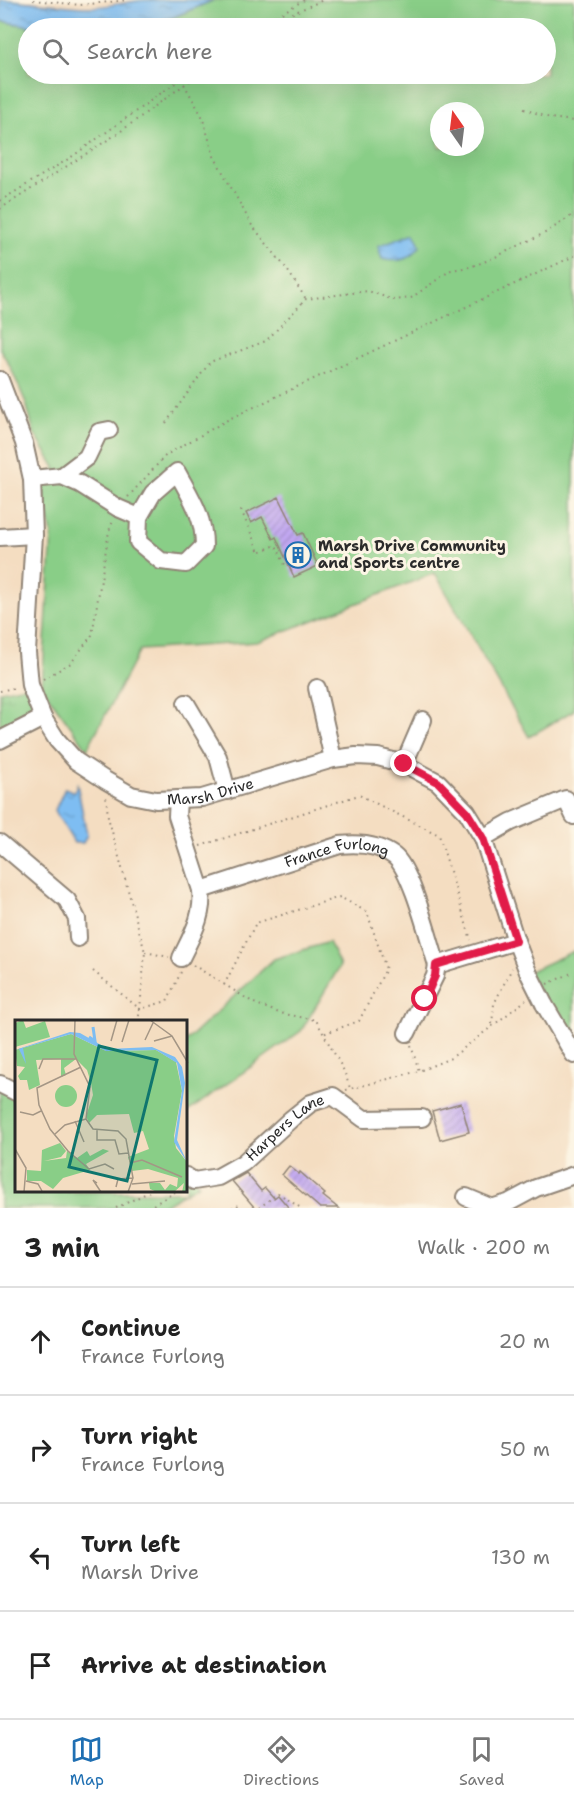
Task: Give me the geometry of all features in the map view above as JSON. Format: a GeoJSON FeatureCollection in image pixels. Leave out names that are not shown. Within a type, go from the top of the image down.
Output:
{"type":"FeatureCollection","features":[{"type":"Feature","properties":{"kind":"street","name":"Marsh Drive"},"geometry":{"type":"LineString","coordinates":[[0,380],[6,408],[24,443],[32,479],[34,536],[27,652],[30,685],[43,718],[57,740],[76,761],[105,780],[131,795],[156,800],[202,798],[333,759],[356,756],[378,757],[404,764],[438,782],[467,812],[483,838],[526,965],[544,1004],[567,1027],[574,1055]]}},
{"type":"Feature","properties":{"kind":"street"},"geometry":{"type":"LineString","coordinates":[[62,476],[87,456],[99,432],[109,430]]}},
{"type":"Feature","properties":{"kind":"street"},"geometry":{"type":"LineString","coordinates":[[177,472],[193,500],[204,527],[204,546],[186,564],[161,561],[138,542],[139,517],[153,493],[177,472]]}},
{"type":"Feature","properties":{"kind":"street"},"geometry":{"type":"LineString","coordinates":[[32,479],[62,476],[80,484],[118,508],[139,517]]}},
{"type":"Feature","properties":{"kind":"street"},"geometry":{"type":"LineString","coordinates":[[0,537],[34,536]]}},
{"type":"Feature","properties":{"kind":"street"},"geometry":{"type":"LineString","coordinates":[[317,688],[333,759]]}},
{"type":"Feature","properties":{"kind":"street"},"geometry":{"type":"LineString","coordinates":[[186,703],[218,758],[227,791]]}},
{"type":"Feature","properties":{"kind":"street"},"geometry":{"type":"LineString","coordinates":[[0,740],[43,718]]}},
{"type":"Feature","properties":{"kind":"street"},"geometry":{"type":"LineString","coordinates":[[404,764],[423,720]]}},
{"type":"Feature","properties":{"kind":"street"},"geometry":{"type":"LineString","coordinates":[[483,838],[511,822],[570,798],[574,816]]}},
{"type":"Feature","properties":{"kind":"street"},"geometry":{"type":"LineString","coordinates":[[178,800],[177,816],[201,890],[202,903],[200,919],[184,959]]}},
{"type":"Feature","properties":{"kind":"street"},"geometry":{"type":"LineString","coordinates":[[0,843],[67,900],[77,919],[78,938]]}},
{"type":"Feature","properties":{"kind":"street","name":"France Furlong"},"geometry":{"type":"LineString","coordinates":[[201,890],[339,845],[355,843],[368,845],[394,856],[405,870],[436,965]]}},
{"type":"Feature","properties":{"kind":"street"},"geometry":{"type":"LineString","coordinates":[[407,1033],[435,976],[436,965],[516,941]]}},
{"type":"Feature","properties":{"kind":"street"},"geometry":{"type":"LineString","coordinates":[[0,1084],[15,1092]]}},
{"type":"Feature","properties":{"kind":"street","name":"Harpers Lane"},"geometry":{"type":"LineString","coordinates":[[188,1177],[194,1181],[218,1177],[243,1163],[311,1103],[333,1096],[364,1119],[422,1118]]}},
{"type":"Feature","properties":{"kind":"street"},"geometry":{"type":"LineString","coordinates":[[466,1197],[490,1208],[518,1202],[536,1188],[574,1175]]}},
{"type":"Feature","properties":{"kind":"path"},"geometry":{"type":"LineString","coordinates":[[33,0],[80,4],[128,0]]}},
{"type":"Feature","properties":{"kind":"path"},"geometry":{"type":"LineString","coordinates":[[273,18],[304,0]]}},
{"type":"Feature","properties":{"kind":"path"},"geometry":{"type":"LineString","coordinates":[[284,18],[322,0]]}},
{"type":"Feature","properties":{"kind":"path"},"geometry":{"type":"LineString","coordinates":[[0,201],[70,158],[174,84]]}},
{"type":"Feature","properties":{"kind":"path"},"geometry":{"type":"LineString","coordinates":[[0,209],[92,151],[184,84],[202,116],[214,156],[251,224],[286,268],[306,299]]}},
{"type":"Feature","properties":{"kind":"path"},"geometry":{"type":"LineString","coordinates":[[524,110],[550,118],[574,121]]}},
{"type":"Feature","properties":{"kind":"path"},"geometry":{"type":"LineString","coordinates":[[166,423],[210,362],[266,341],[306,299],[368,291],[394,300],[411,298],[451,270],[470,267],[489,260],[547,232],[574,213]]}},
{"type":"Feature","properties":{"kind":"path"},"geometry":{"type":"LineString","coordinates":[[0,692],[30,685],[71,663],[92,635],[109,531],[118,508],[166,455],[231,418],[574,256]]}},
{"type":"Feature","properties":{"kind":"path"},"geometry":{"type":"LineString","coordinates":[[241,510],[259,552],[276,545],[285,565]]}},
{"type":"Feature","properties":{"kind":"path"},"geometry":{"type":"LineString","coordinates":[[105,780],[108,817],[145,952],[138,1020]]}},
{"type":"Feature","properties":{"kind":"path"},"geometry":{"type":"LineString","coordinates":[[224,985],[256,923],[340,897],[367,912],[386,969],[359,1021],[323,1034]]}},
{"type":"Feature","properties":{"kind":"path"},"geometry":{"type":"LineString","coordinates":[[145,952],[184,959],[254,1003],[279,1013],[316,1020],[344,1071],[350,1088]]}},
{"type":"Feature","properties":{"kind":"path"},"geometry":{"type":"LineString","coordinates":[[140,1009],[167,1000],[184,959]]}},
{"type":"Feature","properties":{"kind":"path"},"geometry":{"type":"LineString","coordinates":[[492,1026],[494,1004],[509,970],[526,965]]}},
{"type":"Feature","properties":{"kind":"path"},"geometry":{"type":"LineString","coordinates":[[93,971],[140,1009]]}},
{"type":"Feature","properties":{"kind":"path"},"geometry":{"type":"LineString","coordinates":[[333,1096],[350,1088],[418,1071],[452,1058],[520,1004]]}},
{"type":"Feature","properties":{"kind":"path"},"geometry":{"type":"LineString","coordinates":[[407,1033],[418,1071]]}},
{"type":"Feature","properties":{"kind":"path"},"geometry":{"type":"LineString","coordinates":[[117,1208],[145,1193]]}},
{"type":"Feature","properties":{"kind":"path"},"geometry":{"type":"LineString","coordinates":[[148,1208],[172,1193]]}},
{"type":"Feature","properties":{"kind":"path"},"geometry":{"type":"LineString","coordinates":[[259,1208],[278,1193],[301,1208]]}},
{"type":"Feature","properties":{"kind":"path"},"geometry":{"type":"LineString","coordinates":[[232,1208],[237,1206],[241,1208]]}},
{"type":"Feature","properties":{"kind":"green space"},"geometry":{"type":"Polygon","coordinates":[[[214,0],[574,0],[574,710],[529,737],[435,573],[257,642],[140,650],[87,749],[42,687],[52,535],[41,478],[56,469],[34,433],[26,403],[0,349],[0,21],[18,24],[18,84],[556,84],[556,18],[170,18],[214,0]]]}},
{"type":"Feature","properties":{"kind":"green space"},"geometry":{"type":"Polygon","coordinates":[[[30,685],[43,718],[0,740],[0,691],[30,685]]]}},
{"type":"Feature","properties":{"kind":"green space"},"geometry":{"type":"Polygon","coordinates":[[[329,942],[340,966],[301,1031],[188,1112],[188,1039],[274,959],[329,942]]]}},
{"type":"Feature","properties":{"kind":"green space"},"geometry":{"type":"Polygon","coordinates":[[[574,951],[574,1055],[528,972],[574,951]]]}},
{"type":"Feature","properties":{"kind":"green space"},"geometry":{"type":"Polygon","coordinates":[[[0,1077],[15,1085],[15,1193],[184,1193],[159,1208],[0,1208],[0,1077]]]}},
{"type":"Feature","properties":{"kind":"green space"},"geometry":{"type":"Polygon","coordinates":[[[188,1176],[199,1184],[188,1191],[188,1176]]]}},
{"type":"Feature","properties":{"kind":"water"},"geometry":{"type":"Polygon","coordinates":[[[0,0],[88,7],[144,0],[214,0],[170,18],[18,18],[18,24],[0,21],[0,0]]]}},
{"type":"Feature","properties":{"kind":"water"},"geometry":{"type":"Polygon","coordinates":[[[415,232],[420,246],[412,254],[393,261],[382,259],[378,246],[415,232]]]}},
{"type":"Feature","properties":{"kind":"water"},"geometry":{"type":"Polygon","coordinates":[[[77,784],[87,835],[83,843],[74,843],[55,810],[65,788],[74,792],[77,784]]]}},
{"type":"Feature","properties":{"kind":"building"},"geometry":{"type":"Polygon","coordinates":[[[279,497],[298,535],[303,533],[318,566],[294,577],[276,537],[273,539],[262,517],[251,523],[246,513],[279,497]]]}},
{"type":"Feature","properties":{"kind":"building"},"geometry":{"type":"Polygon","coordinates":[[[461,1103],[469,1132],[440,1140],[432,1111],[461,1103]]]}},
{"type":"Feature","properties":{"kind":"building"},"geometry":{"type":"Polygon","coordinates":[[[289,1166],[299,1174],[300,1172],[338,1208],[320,1208],[282,1175],[289,1166]]]}},
{"type":"Feature","properties":{"kind":"building"},"geometry":{"type":"Polygon","coordinates":[[[246,1173],[261,1191],[265,1188],[274,1198],[278,1195],[289,1208],[255,1208],[232,1181],[246,1173]]]}},
{"type":"Feature","properties":{"kind":"place","name":"Marsh Drive Community and Sports centre"},"geometry":{"type":"Point","coordinates":[298,555]}},
{"type":"Feature","properties":{"kind":"route"},"geometry":{"type":"LineString","coordinates":[[404,764],[438,782],[467,812],[483,838],[516,941],[436,965],[435,976],[425,999]]}}]}
